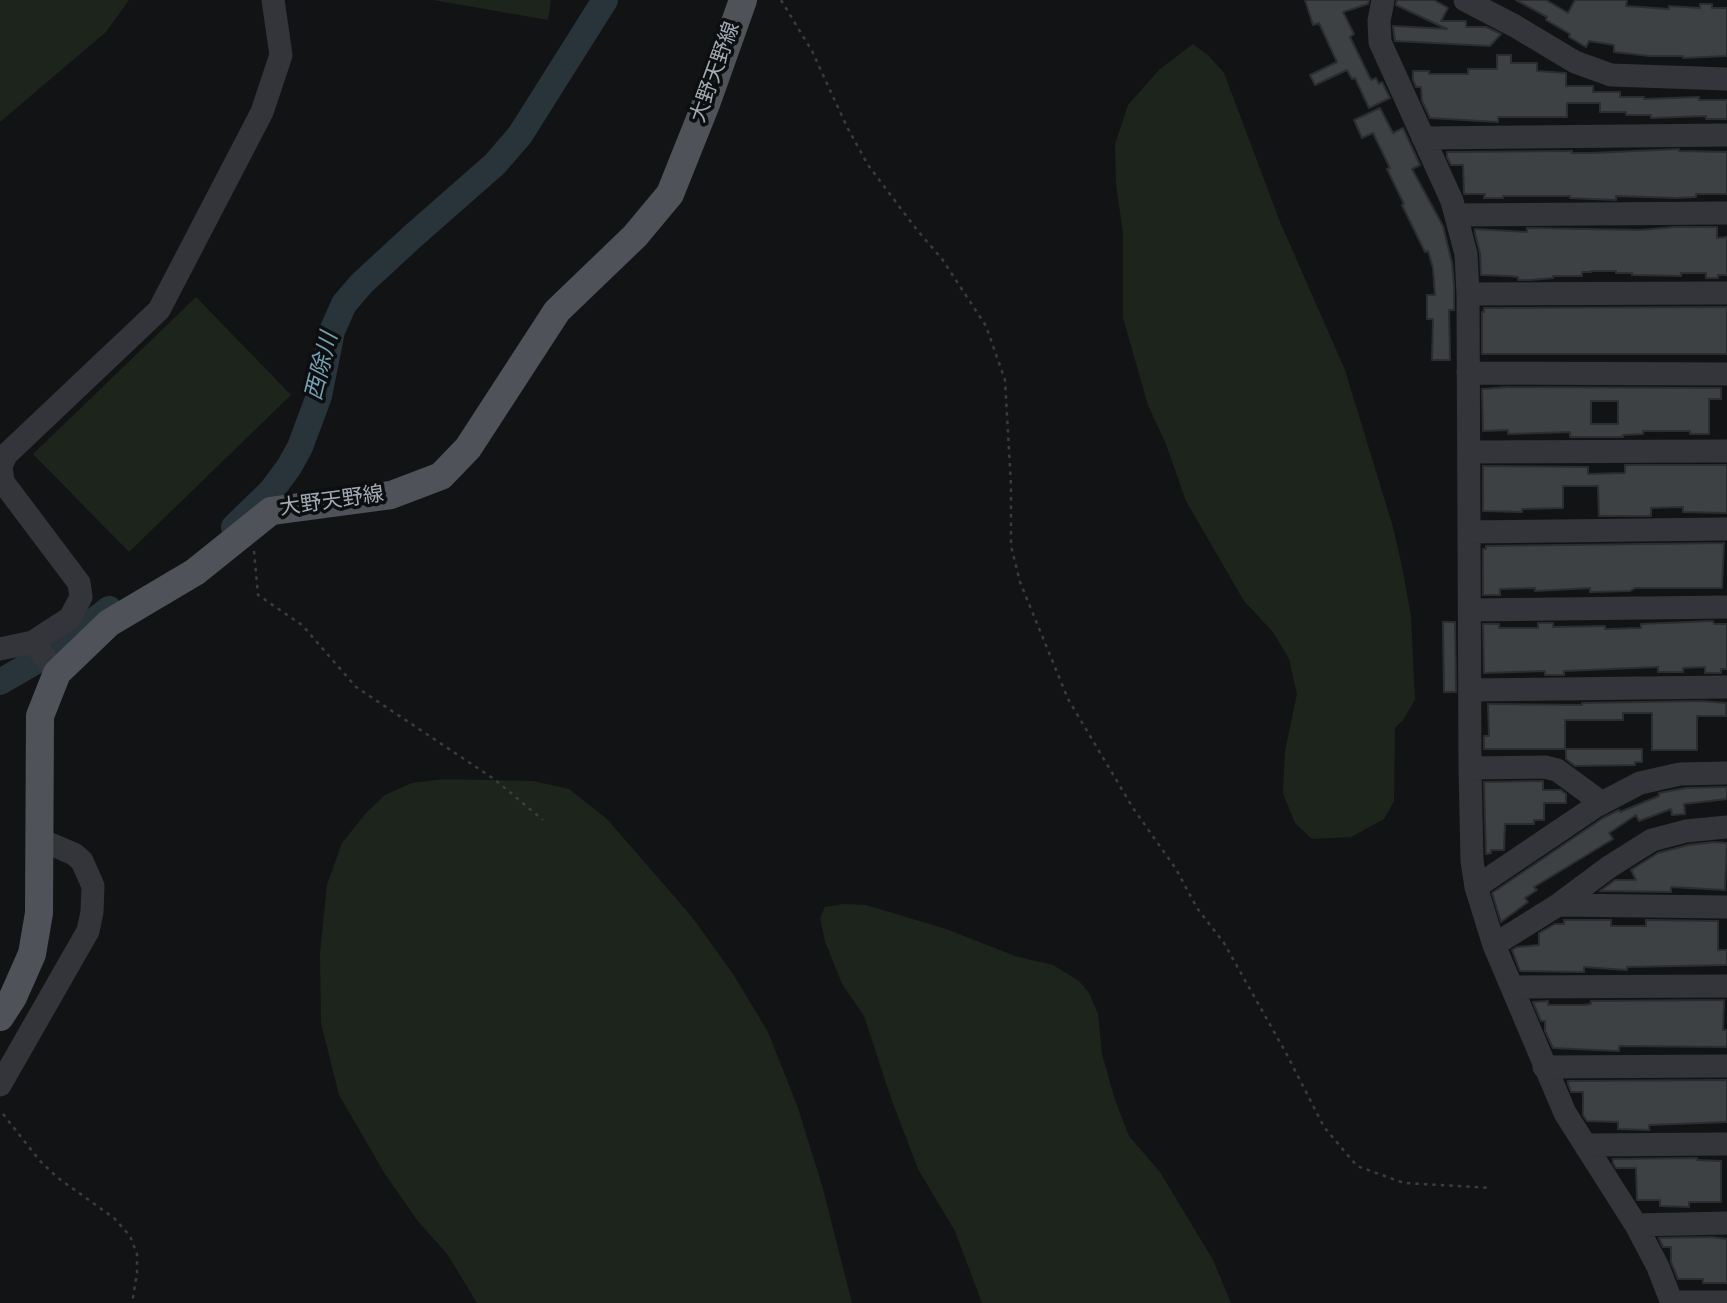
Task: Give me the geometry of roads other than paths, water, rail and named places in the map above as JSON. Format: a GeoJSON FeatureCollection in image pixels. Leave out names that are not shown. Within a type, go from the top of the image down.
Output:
{"type":"FeatureCollection","features":[{"type":"Feature","properties":{"kind":"main road","name":"大野天野線"},"geometry":{"type":"LineString","coordinates":[[0,1017],[13,997],[32,954],[39,913],[40,716],[45,657],[195,572],[271,511],[391,495],[441,477],[468,448],[557,311],[635,236],[670,194],[743,0]]}},
{"type":"Feature","properties":{"kind":"street"},"geometry":{"type":"LineString","coordinates":[[0,649],[45,657],[81,597],[79,583],[3,482],[1,466],[6,455],[159,310],[262,113],[281,55],[273,0]]}},
{"type":"Feature","properties":{"kind":"street"},"geometry":{"type":"LineString","coordinates":[[1383,0],[1379,21],[1380,42],[1457,215],[1466,254],[1471,610],[1470,768],[1472,861],[1476,887],[1494,945],[1565,1113],[1636,1225],[1658,1267],[1672,1302],[1727,1302]]}},
{"type":"Feature","properties":{"kind":"street"},"geometry":{"type":"LineString","coordinates":[[1465,0],[1575,62],[1611,75],[1727,79]]}},
{"type":"Feature","properties":{"kind":"street"},"geometry":{"type":"LineString","coordinates":[[1423,138],[1727,135]]}},
{"type":"Feature","properties":{"kind":"street"},"geometry":{"type":"LineString","coordinates":[[1457,215],[1727,213]]}},
{"type":"Feature","properties":{"kind":"street"},"geometry":{"type":"LineString","coordinates":[[1468,293],[1727,293]]}},
{"type":"Feature","properties":{"kind":"street"},"geometry":{"type":"LineString","coordinates":[[1468,373],[1727,374]]}},
{"type":"Feature","properties":{"kind":"street"},"geometry":{"type":"LineString","coordinates":[[1469,452],[1727,451]]}},
{"type":"Feature","properties":{"kind":"street"},"geometry":{"type":"LineString","coordinates":[[1470,532],[1727,529]]}},
{"type":"Feature","properties":{"kind":"street"},"geometry":{"type":"LineString","coordinates":[[1471,610],[1727,607]]}},
{"type":"Feature","properties":{"kind":"street"},"geometry":{"type":"LineString","coordinates":[[1471,690],[1727,687]]}},
{"type":"Feature","properties":{"kind":"street"},"geometry":{"type":"LineString","coordinates":[[1470,768],[1545,767],[1557,770],[1602,803]]}},
{"type":"Feature","properties":{"kind":"street"},"geometry":{"type":"LineString","coordinates":[[1476,887],[1602,803],[1640,783],[1680,774],[1727,773]]}},
{"type":"Feature","properties":{"kind":"street"},"geometry":{"type":"LineString","coordinates":[[1494,945],[1651,841],[1686,831],[1727,827]]}},
{"type":"Feature","properties":{"kind":"street"},"geometry":{"type":"LineString","coordinates":[[0,1085],[88,931],[92,912],[93,886],[82,862],[74,855],[41,840]]}},
{"type":"Feature","properties":{"kind":"street"},"geometry":{"type":"LineString","coordinates":[[1558,905],[1727,907]]}},
{"type":"Feature","properties":{"kind":"street"},"geometry":{"type":"LineString","coordinates":[[1512,988],[1727,986]]}},
{"type":"Feature","properties":{"kind":"street"},"geometry":{"type":"LineString","coordinates":[[1544,1067],[1727,1066]]}},
{"type":"Feature","properties":{"kind":"street"},"geometry":{"type":"LineString","coordinates":[[1586,1145],[1727,1144]]}},
{"type":"Feature","properties":{"kind":"street"},"geometry":{"type":"LineString","coordinates":[[1636,1225],[1727,1223]]}},
{"type":"Feature","properties":{"kind":"waterway","name":"西除川"},"geometry":{"type":"LineString","coordinates":[[234,527],[272,490],[300,447],[319,396],[332,331],[344,304],[361,284],[495,164],[520,135],[605,0]]}},
{"type":"Feature","properties":{"kind":"waterway","name":"西除川"},"geometry":{"type":"LineString","coordinates":[[0,682],[57,649],[109,609]]}}]}
